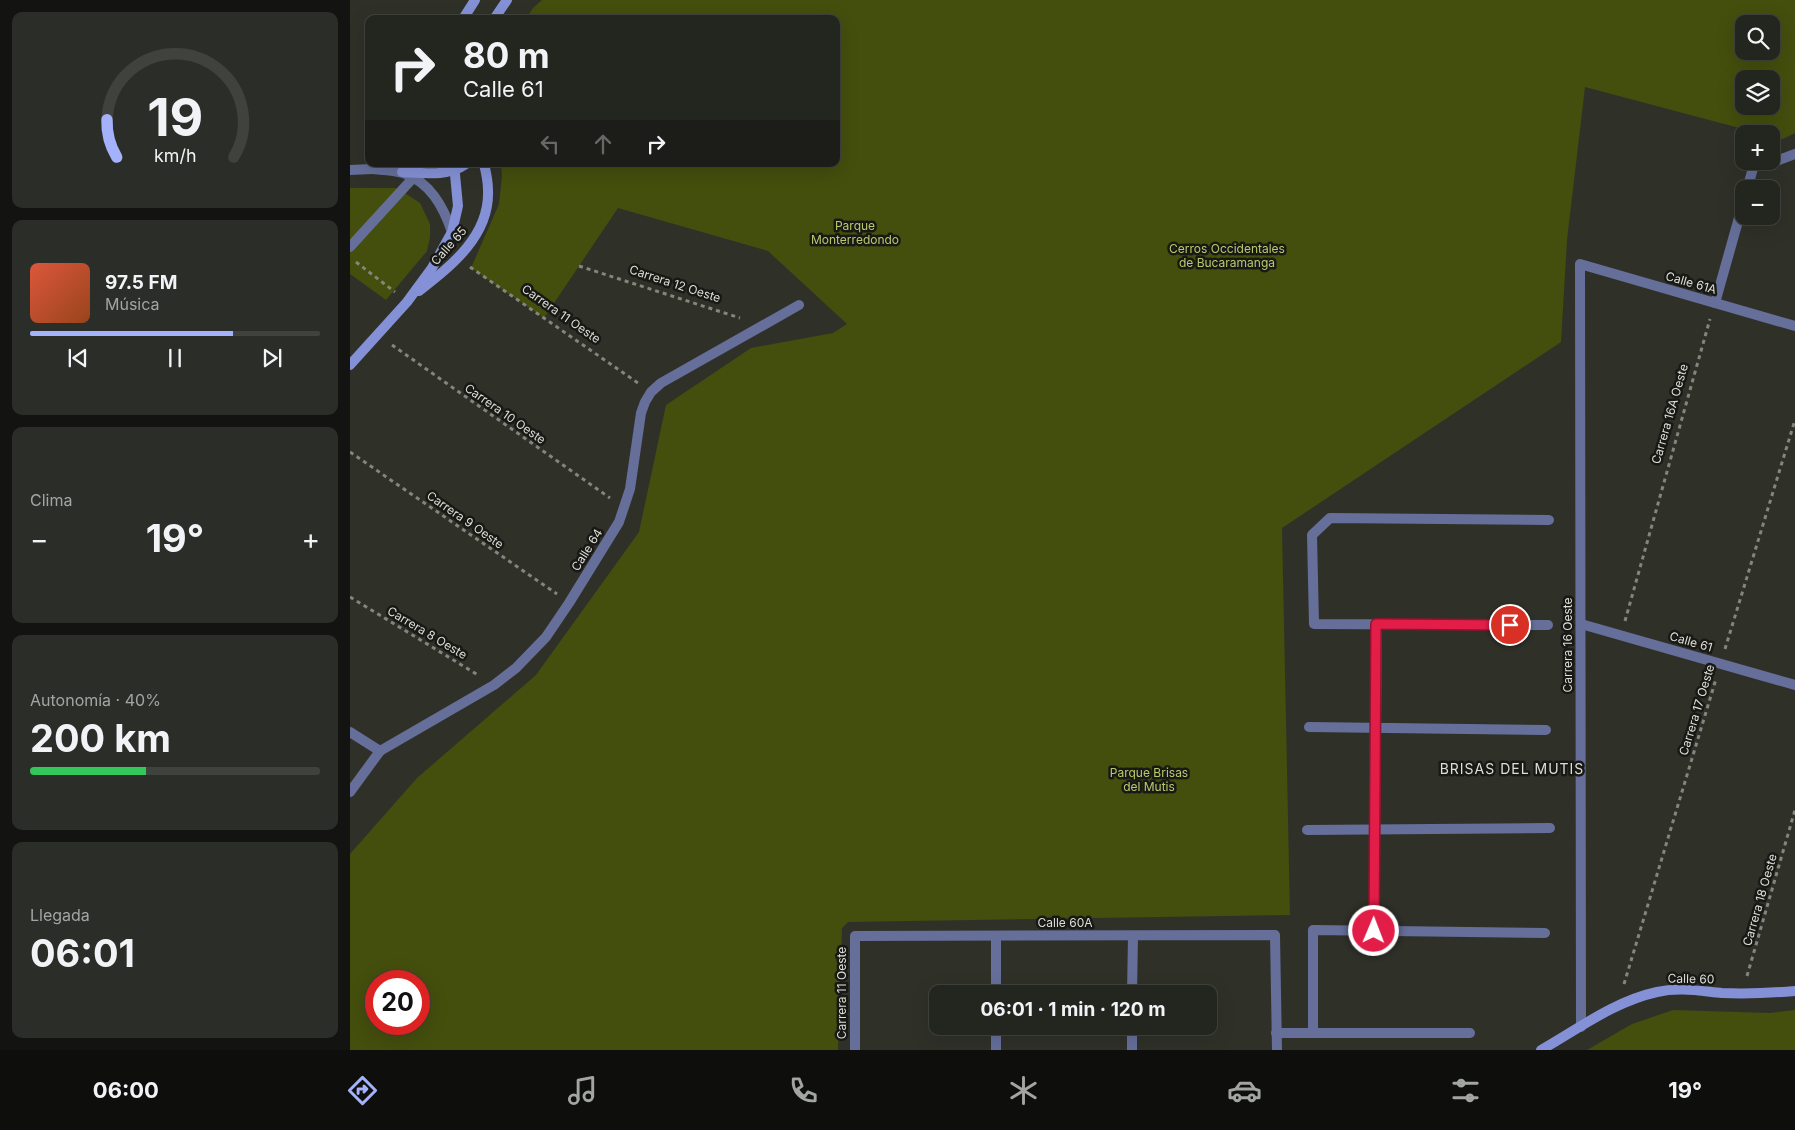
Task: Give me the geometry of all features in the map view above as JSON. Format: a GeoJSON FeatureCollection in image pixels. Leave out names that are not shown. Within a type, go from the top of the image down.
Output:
{"type":"FeatureCollection","features":[{"type":"Feature","properties":{"kind":"street"},"geometry":{"type":"LineString","coordinates":[[466,15],[475,0]]}},
{"type":"Feature","properties":{"kind":"street"},"geometry":{"type":"LineString","coordinates":[[497,15],[507,0]]}},
{"type":"Feature","properties":{"kind":"street"},"geometry":{"type":"LineString","coordinates":[[1750,180],[1754,165],[1771,163],[1795,154]]}},
{"type":"Feature","properties":{"kind":"street"},"geometry":{"type":"LineString","coordinates":[[372,169],[380,167]]}},
{"type":"Feature","properties":{"kind":"street"},"geometry":{"type":"LineString","coordinates":[[350,170],[372,169],[425,174],[443,172],[454,167]]}},
{"type":"Feature","properties":{"kind":"street","name":"Calle 65"},"geometry":{"type":"LineString","coordinates":[[407,302],[432,268],[452,232],[458,206],[454,167]]}},
{"type":"Feature","properties":{"kind":"street","name":"Calle 65"},"geometry":{"type":"LineString","coordinates":[[350,365],[376,334],[407,302],[444,271],[477,235],[486,211],[488,190],[484,167]]}},
{"type":"Feature","properties":{"kind":"street"},"geometry":{"type":"LineString","coordinates":[[402,172],[424,184],[435,196],[443,208],[452,232]]}},
{"type":"Feature","properties":{"kind":"street"},"geometry":{"type":"LineString","coordinates":[[350,247],[414,178]]}},
{"type":"Feature","properties":{"kind":"street"},"geometry":{"type":"LineString","coordinates":[[1715,303],[1737,225]]}},
{"type":"Feature","properties":{"kind":"street","name":"Calle 61A"},"geometry":{"type":"LineString","coordinates":[[1580,264],[1795,326]]}},
{"type":"Feature","properties":{"kind":"street","name":"Carrera 16 Oeste"},"geometry":{"type":"LineString","coordinates":[[1580,264],[1581,1027]]}},
{"type":"Feature","properties":{"kind":"street","name":"Calle 64"},"geometry":{"type":"LineString","coordinates":[[350,792],[380,751],[494,685],[516,668],[546,637],[570,603],[619,522],[625,508],[630,489],[641,413],[651,392],[672,375],[799,305]]}},
{"type":"Feature","properties":{"kind":"street"},"geometry":{"type":"LineString","coordinates":[[1548,626],[1314,624],[1312,535],[1330,518],[1549,520]]}},
{"type":"Feature","properties":{"kind":"street"},"geometry":{"type":"LineString","coordinates":[[1374,931],[1376,624]]}},
{"type":"Feature","properties":{"kind":"street","name":"Calle 61"},"geometry":{"type":"LineString","coordinates":[[1580,624],[1795,685]]}},
{"type":"Feature","properties":{"kind":"street"},"geometry":{"type":"LineString","coordinates":[[1309,727],[1546,730]]}},
{"type":"Feature","properties":{"kind":"street"},"geometry":{"type":"LineString","coordinates":[[350,732],[380,751]]}},
{"type":"Feature","properties":{"kind":"street"},"geometry":{"type":"LineString","coordinates":[[1307,830],[1550,828]]}},
{"type":"Feature","properties":{"kind":"street"},"geometry":{"type":"LineString","coordinates":[[1313,1033],[1313,930],[1545,932]]}},
{"type":"Feature","properties":{"kind":"street","name":"Calle 60A"},"geometry":{"type":"LineString","coordinates":[[855,936],[1275,935],[1276,1033]]}},
{"type":"Feature","properties":{"kind":"street","name":"Carrera 11 Oeste"},"geometry":{"type":"LineString","coordinates":[[855,936],[855,1050]]}},
{"type":"Feature","properties":{"kind":"street"},"geometry":{"type":"LineString","coordinates":[[996,936],[996,985]]}},
{"type":"Feature","properties":{"kind":"street"},"geometry":{"type":"LineString","coordinates":[[1132,985],[1133,936]]}},
{"type":"Feature","properties":{"kind":"street","name":"Calle 60"},"geometry":{"type":"LineString","coordinates":[[1541,1050],[1617,1006],[1658,992],[1680,989],[1742,994],[1795,991]]}},
{"type":"Feature","properties":{"kind":"street"},"geometry":{"type":"LineString","coordinates":[[1276,1050],[1276,1033],[1470,1033]]}},
{"type":"Feature","properties":{"kind":"street"},"geometry":{"type":"LineString","coordinates":[[996,1035],[996,1050]]}},
{"type":"Feature","properties":{"kind":"street"},"geometry":{"type":"LineString","coordinates":[[1132,1035],[1132,1050]]}},
{"type":"Feature","properties":{"kind":"path"},"geometry":{"type":"LineString","coordinates":[[350,256],[407,302]]}},
{"type":"Feature","properties":{"kind":"path","name":"Carrera 11 Oeste"},"geometry":{"type":"LineString","coordinates":[[457,258],[651,392]]}},
{"type":"Feature","properties":{"kind":"path","name":"Carrera 12 Oeste"},"geometry":{"type":"LineString","coordinates":[[579,266],[762,325]]}},
{"type":"Feature","properties":{"kind":"path","name":"Carrera 16A Oeste"},"geometry":{"type":"LineString","coordinates":[[1621,636],[1715,303]]}},
{"type":"Feature","properties":{"kind":"path","name":"Carrera 10 Oeste"},"geometry":{"type":"LineString","coordinates":[[376,334],[625,508]]}},
{"type":"Feature","properties":{"kind":"path","name":"Carrera 17 Oeste"},"geometry":{"type":"LineString","coordinates":[[1617,1006],[1795,420]]}},
{"type":"Feature","properties":{"kind":"path","name":"Carrera 9 Oeste"},"geometry":{"type":"LineString","coordinates":[[350,452],[570,603]]}},
{"type":"Feature","properties":{"kind":"path","name":"Carrera 8 Oeste"},"geometry":{"type":"LineString","coordinates":[[350,597],[494,685]]}},
{"type":"Feature","properties":{"kind":"path","name":"Carrera 18 Oeste"},"geometry":{"type":"LineString","coordinates":[[1742,994],[1795,810]]}},
{"type":"Feature","properties":{"kind":"green space","name":"Cerros Occidentales de Bucaramanga"},"geometry":{"type":"Polygon","coordinates":[[[542,0],[1795,0],[1795,133],[1783,139],[1780,138],[1780,125],[1735,125],[1735,127],[1585,87],[1567,240],[1561,342],[1282,528],[1290,915],[848,922],[842,928],[838,1050],[350,1050],[350,854],[417,778],[536,675],[639,532],[666,405],[751,348],[833,333],[847,324],[768,251],[618,208],[544,318],[471,268],[499,204],[501,167],[840,167],[840,15],[529,15],[542,0]]]}},
{"type":"Feature","properties":{"kind":"green space"},"geometry":{"type":"Polygon","coordinates":[[[350,188],[397,188],[420,203],[430,224],[427,251],[386,300],[350,274],[350,188]]]}},
{"type":"Feature","properties":{"kind":"green space"},"geometry":{"type":"Polygon","coordinates":[[[1673,1010],[1770,1013],[1795,1010],[1795,1050],[1587,1050],[1632,1024],[1673,1010]]]}},
{"type":"Feature","properties":{"kind":"district","name":"BRISAS DEL MUTIS"},"geometry":{"type":"Point","coordinates":[1512,769]}},
{"type":"Feature","properties":{"kind":"route"},"geometry":{"type":"LineString","coordinates":[[1374,931],[1376,624],[1510,625]]}},
{"type":"Feature","properties":{"kind":"park label","name":"Parque Monterredondo"},"geometry":{"type":"Point","coordinates":[855,233]}},
{"type":"Feature","properties":{"kind":"park label","name":"Parque Brisas del Mutis"},"geometry":{"type":"Point","coordinates":[1149,780]}}]}
